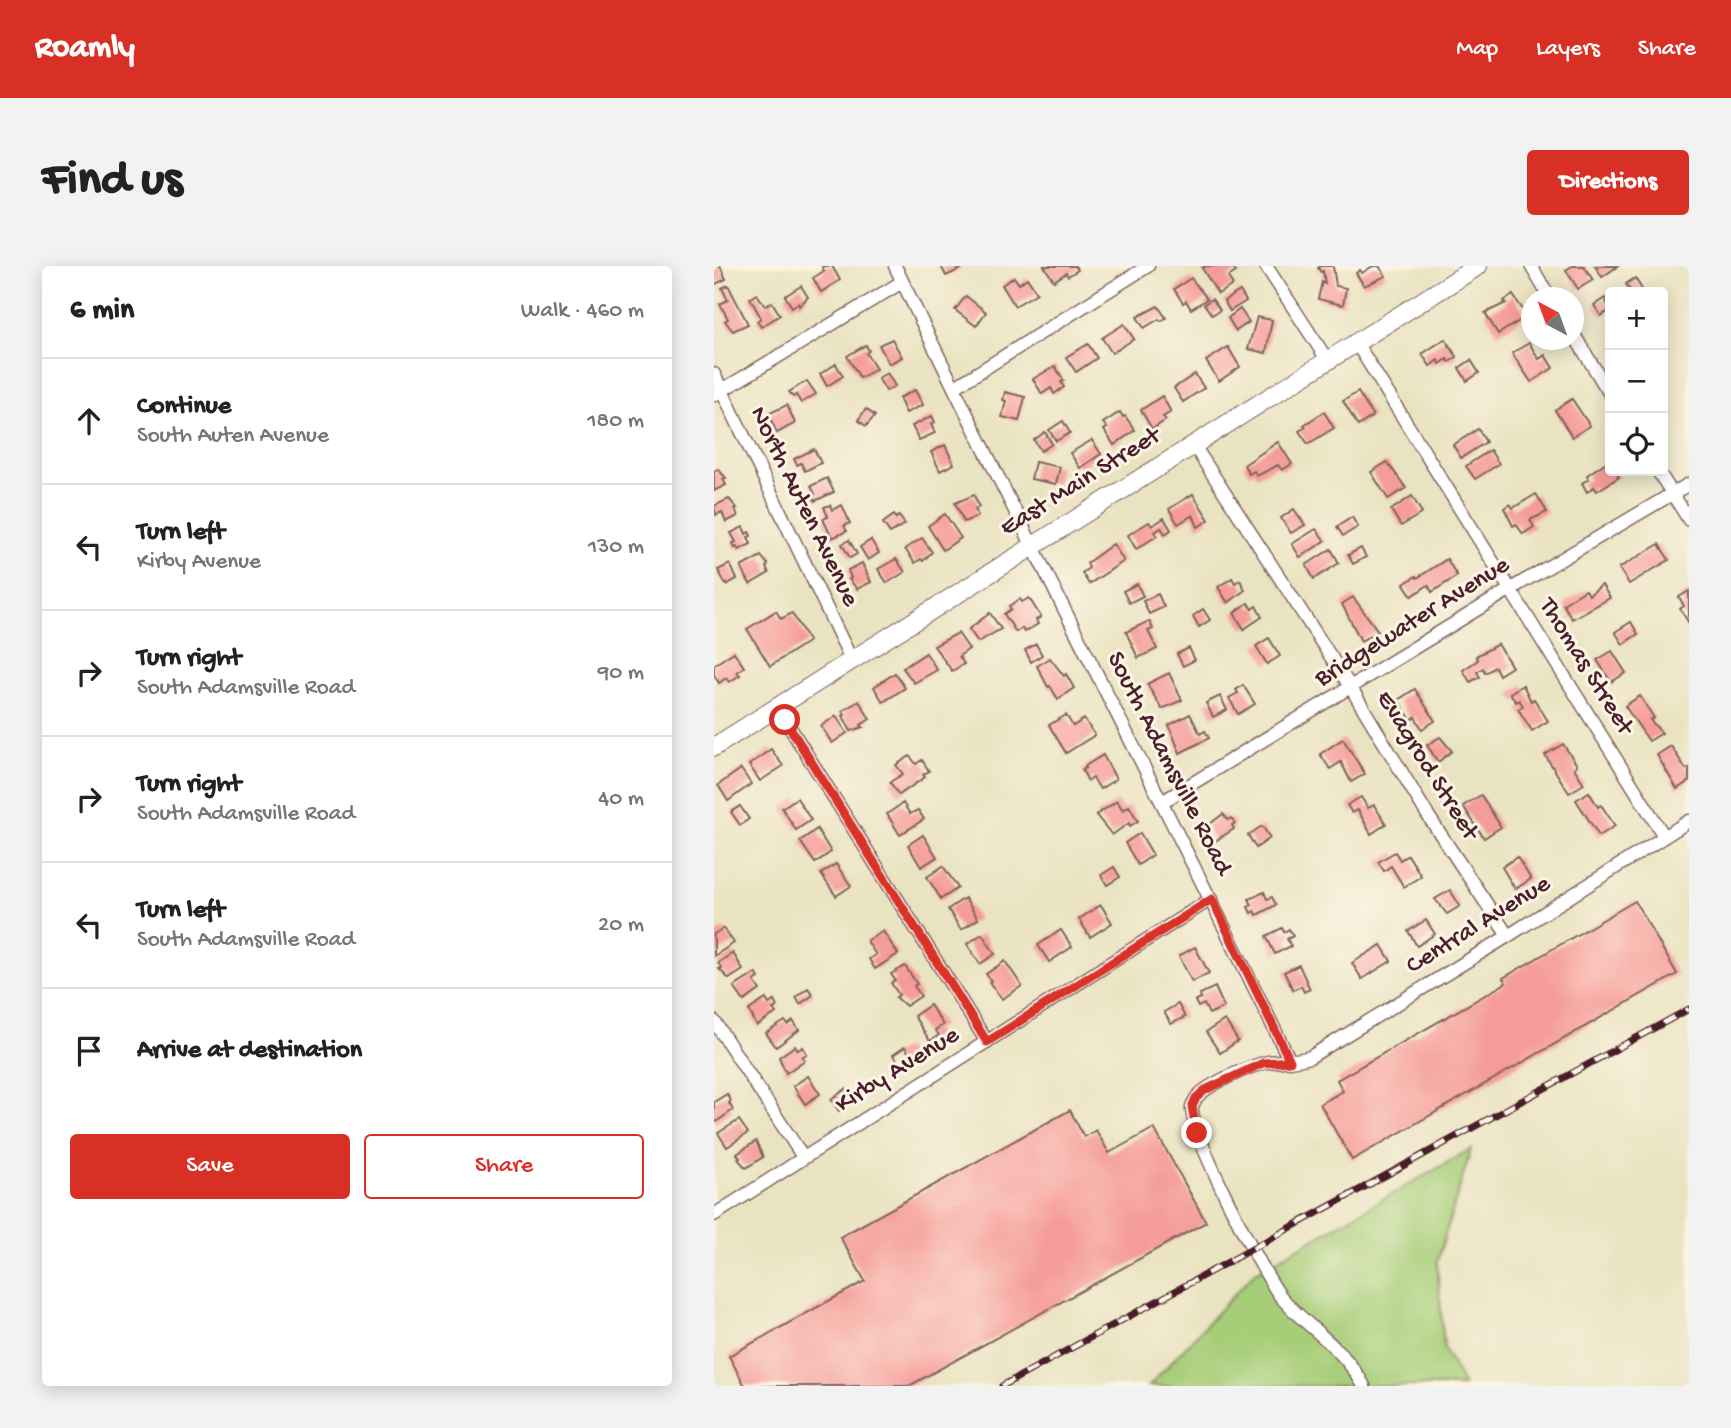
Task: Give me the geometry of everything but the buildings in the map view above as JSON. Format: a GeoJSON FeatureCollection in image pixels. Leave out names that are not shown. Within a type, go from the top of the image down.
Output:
{"type":"FeatureCollection","features":[{"type":"Feature","properties":{"kind":"street","name":"South Adamsville Road"},"geometry":{"type":"LineString","coordinates":[[895,266],[1031,546],[1212,899],[1290,1061]]}},
{"type":"Feature","properties":{"kind":"street"},"geometry":{"type":"LineString","coordinates":[[955,387],[1148,266]]}},
{"type":"Feature","properties":{"kind":"street"},"geometry":{"type":"LineString","coordinates":[[1266,266],[1328,361]]}},
{"type":"Feature","properties":{"kind":"street","name":"East Main Street"},"geometry":{"type":"LineString","coordinates":[[714,747],[1478,266]]}},
{"type":"Feature","properties":{"kind":"street"},"geometry":{"type":"LineString","coordinates":[[1531,266],[1543,287]]}},
{"type":"Feature","properties":{"kind":"street"},"geometry":{"type":"LineString","coordinates":[[718,393],[902,282]]}},
{"type":"Feature","properties":{"kind":"street","name":"Thomas Street"},"geometry":{"type":"LineString","coordinates":[[1357,344],[1664,836]]}},
{"type":"Feature","properties":{"kind":"street"},"geometry":{"type":"LineString","coordinates":[[1582,350],[1605,386]]}},
{"type":"Feature","properties":{"kind":"street","name":"North Auten Avenue"},"geometry":{"type":"LineString","coordinates":[[714,374],[718,393],[851,659]]}},
{"type":"Feature","properties":{"kind":"street","name":"Evagrod Street"},"geometry":{"type":"LineString","coordinates":[[1193,444],[1351,688],[1427,814],[1508,936]]}},
{"type":"Feature","properties":{"kind":"street"},"geometry":{"type":"LineString","coordinates":[[1661,476],[1689,520]]}},
{"type":"Feature","properties":{"kind":"street","name":"Bridgewater Avenue"},"geometry":{"type":"LineString","coordinates":[[1162,802],[1509,590],[1689,484]]}},
{"type":"Feature","properties":{"kind":"street"},"geometry":{"type":"LineString","coordinates":[[776,707],[987,1042]]}},
{"type":"Feature","properties":{"kind":"street","name":"Central Avenue"},"geometry":{"type":"LineString","coordinates":[[1290,1061],[1310,1057],[1689,821]]}},
{"type":"Feature","properties":{"kind":"street","name":"Kirby Avenue"},"geometry":{"type":"LineString","coordinates":[[714,1214],[1212,899]]}},
{"type":"Feature","properties":{"kind":"street"},"geometry":{"type":"LineString","coordinates":[[714,1021],[803,1157]]}},
{"type":"Feature","properties":{"kind":"street"},"geometry":{"type":"LineString","coordinates":[[1290,1061],[1270,1062],[1252,1067],[1205,1090],[1196,1098],[1192,1107],[1197,1133],[1253,1253],[1282,1297],[1348,1359],[1364,1386]]}},
{"type":"Feature","properties":{"kind":"green space"},"geometry":{"type":"Polygon","coordinates":[[[1471,1149],[1437,1262],[1444,1348],[1464,1386],[1149,1386],[1254,1273],[1471,1149]]]}},
{"type":"Feature","properties":{"kind":"railway"},"geometry":{"type":"LineString","coordinates":[[1002,1386],[1689,1009]]}},
{"type":"Feature","properties":{"kind":"route"},"geometry":{"type":"LineString","coordinates":[[785,720],[987,1042],[1212,899],[1290,1061],[1263,1063],[1205,1090],[1196,1098],[1192,1107],[1197,1133]]}}]}
